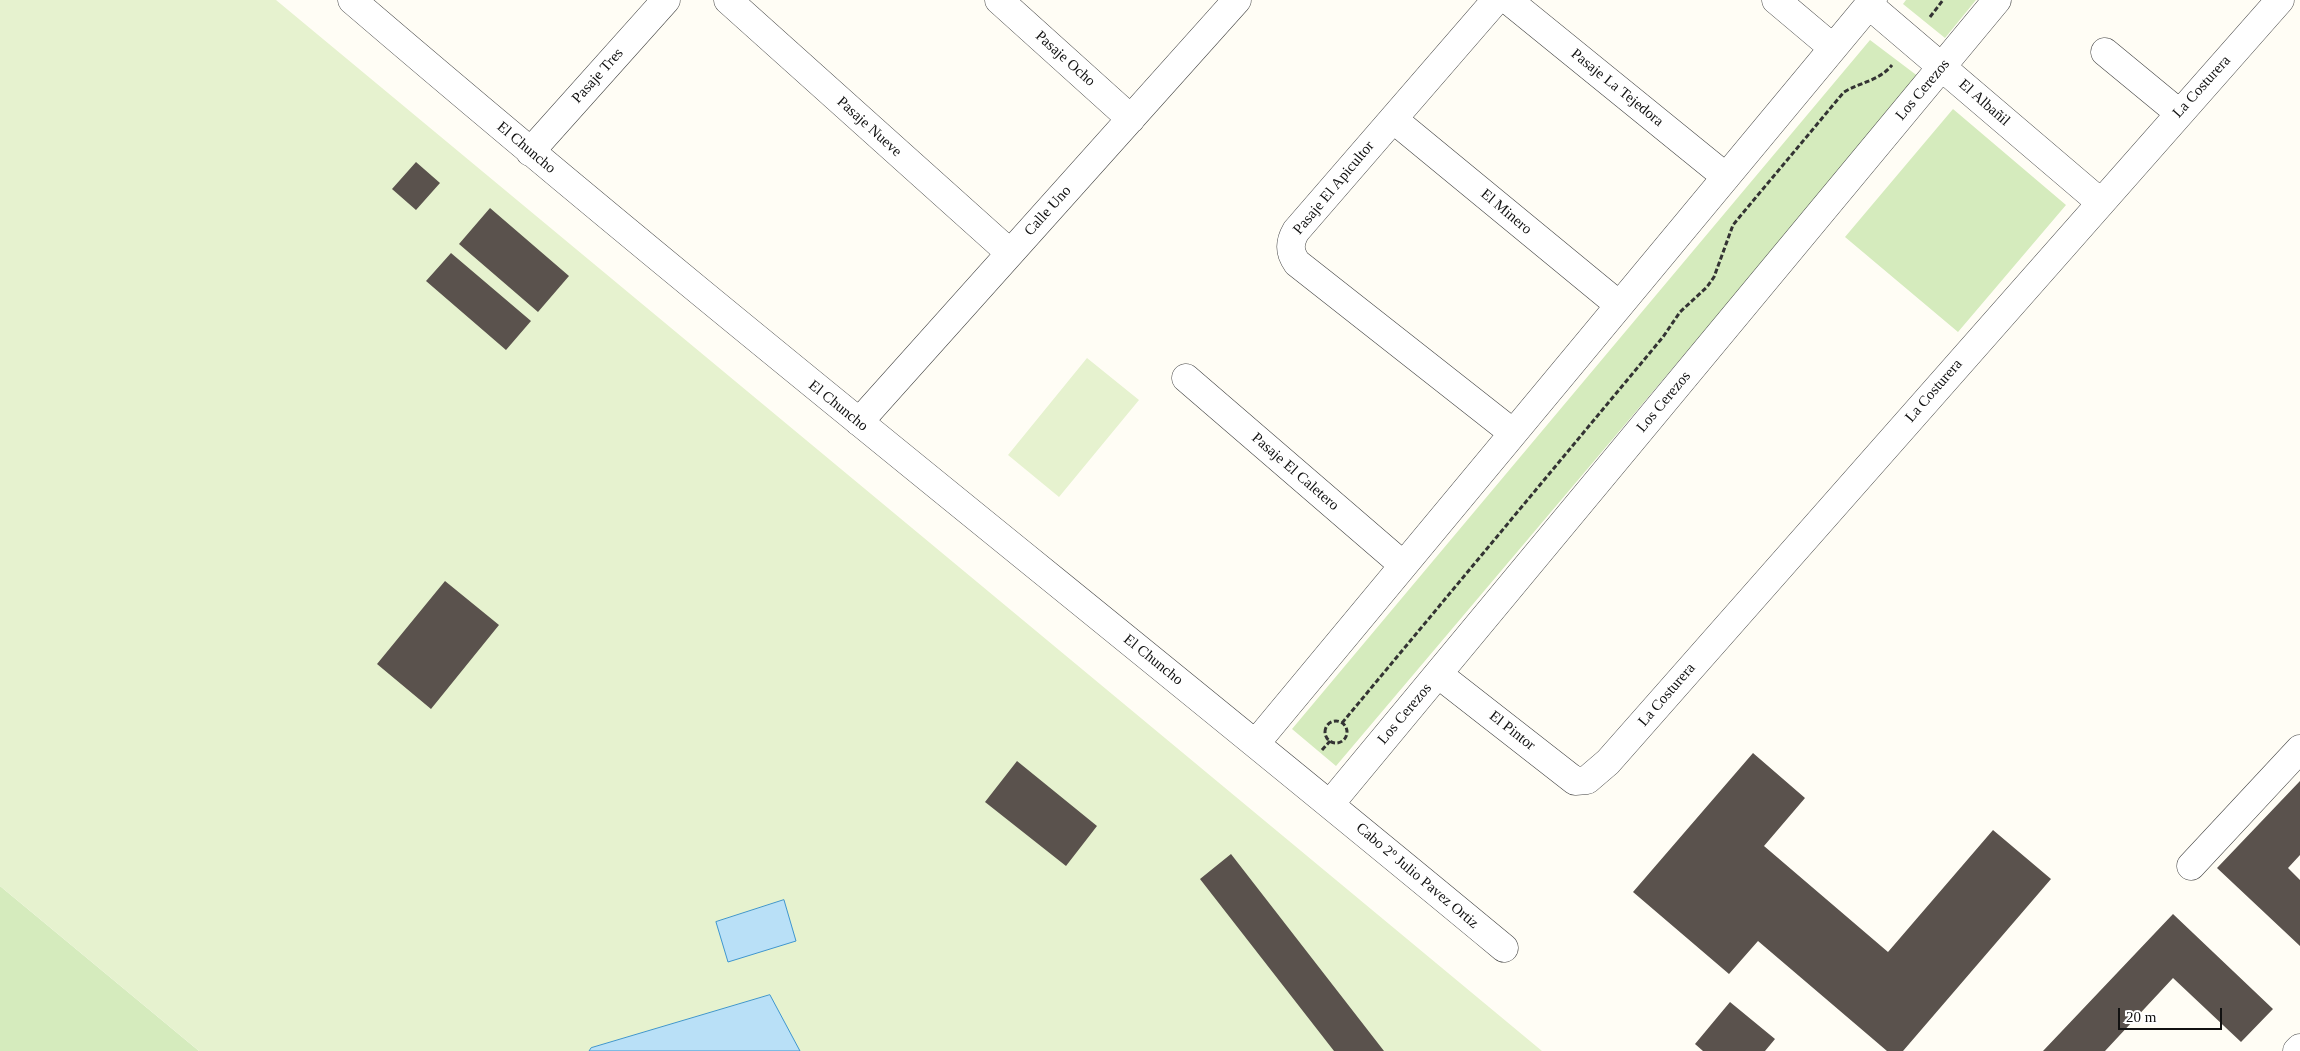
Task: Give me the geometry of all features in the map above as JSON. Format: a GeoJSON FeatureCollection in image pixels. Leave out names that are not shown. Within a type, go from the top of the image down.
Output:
{"type":"FeatureCollection","features":[{"type":"Feature","properties":{"kind":"street","name":"El Chuncho"},"geometry":{"type":"LineString","coordinates":[[352,0],[530,152],[1330,804]]}},
{"type":"Feature","properties":{"kind":"street","name":"Pasaje Tres"},"geometry":{"type":"LineString","coordinates":[[530,152],[666,0]]}},
{"type":"Feature","properties":{"kind":"street","name":"Pasaje Nueve"},"geometry":{"type":"LineString","coordinates":[[728,0],[1010,253]]}},
{"type":"Feature","properties":{"kind":"street","name":"Pasaje Ocho"},"geometry":{"type":"LineString","coordinates":[[999,0],[1130,119]]}},
{"type":"Feature","properties":{"kind":"street","name":"Calle Uno"},"geometry":{"type":"LineString","coordinates":[[859,422],[1237,0]]}},
{"type":"Feature","properties":{"kind":"street","name":"Pasaje El Apicultor"},"geometry":{"type":"LineString","coordinates":[[1496,0],[1291,239],[1292,256],[1298,263],[1513,433]]}},
{"type":"Feature","properties":{"kind":"street","name":"Pasaje La Tejedora"},"geometry":{"type":"LineString","coordinates":[[1508,0],[1726,177]]}},
{"type":"Feature","properties":{"kind":"street"},"geometry":{"type":"LineString","coordinates":[[1776,0],[1833,48]]}},
{"type":"Feature","properties":{"kind":"street","name":"Los Cerezos"},"geometry":{"type":"LineString","coordinates":[[1330,804],[1997,0]]}},
{"type":"Feature","properties":{"kind":"street","name":"La Costurera"},"geometry":{"type":"LineString","coordinates":[[1587,780],[1608,762],[2280,0]]}},
{"type":"Feature","properties":{"kind":"street"},"geometry":{"type":"LineString","coordinates":[[1256,743],[1871,2]]}},
{"type":"Feature","properties":{"kind":"street","name":"El Albañil"},"geometry":{"type":"LineString","coordinates":[[1871,2],[1911,41],[2100,202]]}},
{"type":"Feature","properties":{"kind":"street"},"geometry":{"type":"LineString","coordinates":[[2105,52],[2179,113]]}},
{"type":"Feature","properties":{"kind":"street","name":"El Minero"},"geometry":{"type":"LineString","coordinates":[[1393,119],[1619,305]]}},
{"type":"Feature","properties":{"kind":"street","name":"Pasaje El Caletero"},"geometry":{"type":"LineString","coordinates":[[1186,378],[1403,565]]}},
{"type":"Feature","properties":{"kind":"street","name":"El Pintor"},"geometry":{"type":"LineString","coordinates":[[1438,674],[1575,781],[1587,780]]}},
{"type":"Feature","properties":{"kind":"street"},"geometry":{"type":"LineString","coordinates":[[2191,866],[2300,749]]}},
{"type":"Feature","properties":{"kind":"street","name":"Cabo 2º Julio Pavez Ortiz"},"geometry":{"type":"LineString","coordinates":[[1330,804],[1504,948]]}},
{"type":"Feature","properties":{"kind":"street"},"geometry":{"type":"LineString","coordinates":[[2297,1051],[2300,1048]]}},
{"type":"Feature","properties":{"kind":"path"},"geometry":{"type":"LineString","coordinates":[[1342,724],[1663,337],[1680,312],[1707,287],[1714,277],[1734,225],[1742,214],[1844,92],[1884,74],[1943,0]]}},
{"type":"Feature","properties":{"kind":"path"},"geometry":{"type":"LineString","coordinates":[[1335,722],[1342,724],[1346,728],[1345,738],[1340,742],[1330,741],[1326,735],[1328,725],[1335,722]]}},
{"type":"Feature","properties":{"kind":"path"},"geometry":{"type":"LineString","coordinates":[[1322,750],[1330,741]]}},
{"type":"Feature","properties":{"kind":"green space"},"geometry":{"type":"Polygon","coordinates":[[[0,0],[276,0],[1542,1051],[199,1051],[0,886],[0,0]]]}},
{"type":"Feature","properties":{"kind":"green space"},"geometry":{"type":"Polygon","coordinates":[[[1906,0],[1976,0],[1945,38],[1903,4],[1906,0]]]}},
{"type":"Feature","properties":{"kind":"green space"},"geometry":{"type":"Polygon","coordinates":[[[1870,40],[1919,77],[1336,766],[1292,729],[1870,40]]]}},
{"type":"Feature","properties":{"kind":"green space"},"geometry":{"type":"Polygon","coordinates":[[[1953,109],[2066,205],[1958,332],[1845,237],[1953,109]]]}},
{"type":"Feature","properties":{"kind":"green space"},"geometry":{"type":"Polygon","coordinates":[[[1087,358],[1139,400],[1059,497],[1008,455],[1087,358]]]}},
{"type":"Feature","properties":{"kind":"green space"},"geometry":{"type":"Polygon","coordinates":[[[0,886],[199,1051],[0,1051],[0,886]]]}},
{"type":"Feature","properties":{"kind":"water"},"geometry":{"type":"Polygon","coordinates":[[[784,900],[796,941],[728,962],[716,922],[784,900]]]}},
{"type":"Feature","properties":{"kind":"water"},"geometry":{"type":"Polygon","coordinates":[[[770,995],[800,1051],[589,1051],[591,1048],[770,995]]]}},
{"type":"Feature","properties":{"kind":"building"},"geometry":{"type":"Polygon","coordinates":[[[416,162],[440,183],[416,210],[392,189],[416,162]]]}},
{"type":"Feature","properties":{"kind":"building"},"geometry":{"type":"Polygon","coordinates":[[[490,208],[569,276],[538,312],[459,244],[490,208]]]}},
{"type":"Feature","properties":{"kind":"building"},"geometry":{"type":"Polygon","coordinates":[[[451,253],[531,321],[506,350],[426,281],[451,253]]]}},
{"type":"Feature","properties":{"kind":"building"},"geometry":{"type":"Polygon","coordinates":[[[445,581],[499,625],[431,709],[377,664],[445,581]]]}},
{"type":"Feature","properties":{"kind":"building"},"geometry":{"type":"Polygon","coordinates":[[[1753,753],[1805,798],[1764,846],[1888,952],[1993,830],[2051,879],[1903,1051],[1887,1051],[1758,941],[1729,974],[1633,892],[1753,753]]]}},
{"type":"Feature","properties":{"kind":"building"},"geometry":{"type":"Polygon","coordinates":[[[1017,761],[1097,826],[1066,866],[985,802],[1017,761]]]}},
{"type":"Feature","properties":{"kind":"building"},"geometry":{"type":"Polygon","coordinates":[[[2300,781],[2300,855],[2288,868],[2300,880],[2300,946],[2217,868],[2300,781]]]}},
{"type":"Feature","properties":{"kind":"building"},"geometry":{"type":"Polygon","coordinates":[[[1231,854],[1384,1051],[1334,1051],[1200,879],[1231,854]]]}},
{"type":"Feature","properties":{"kind":"building"},"geometry":{"type":"Polygon","coordinates":[[[2173,914],[2273,1009],[2241,1042],[2173,978],[2105,1051],[2043,1051],[2173,914]]]}},
{"type":"Feature","properties":{"kind":"building"},"geometry":{"type":"Polygon","coordinates":[[[1730,1002],[1775,1039],[1765,1051],[1703,1051],[1695,1044],[1730,1002]]]}}]}
